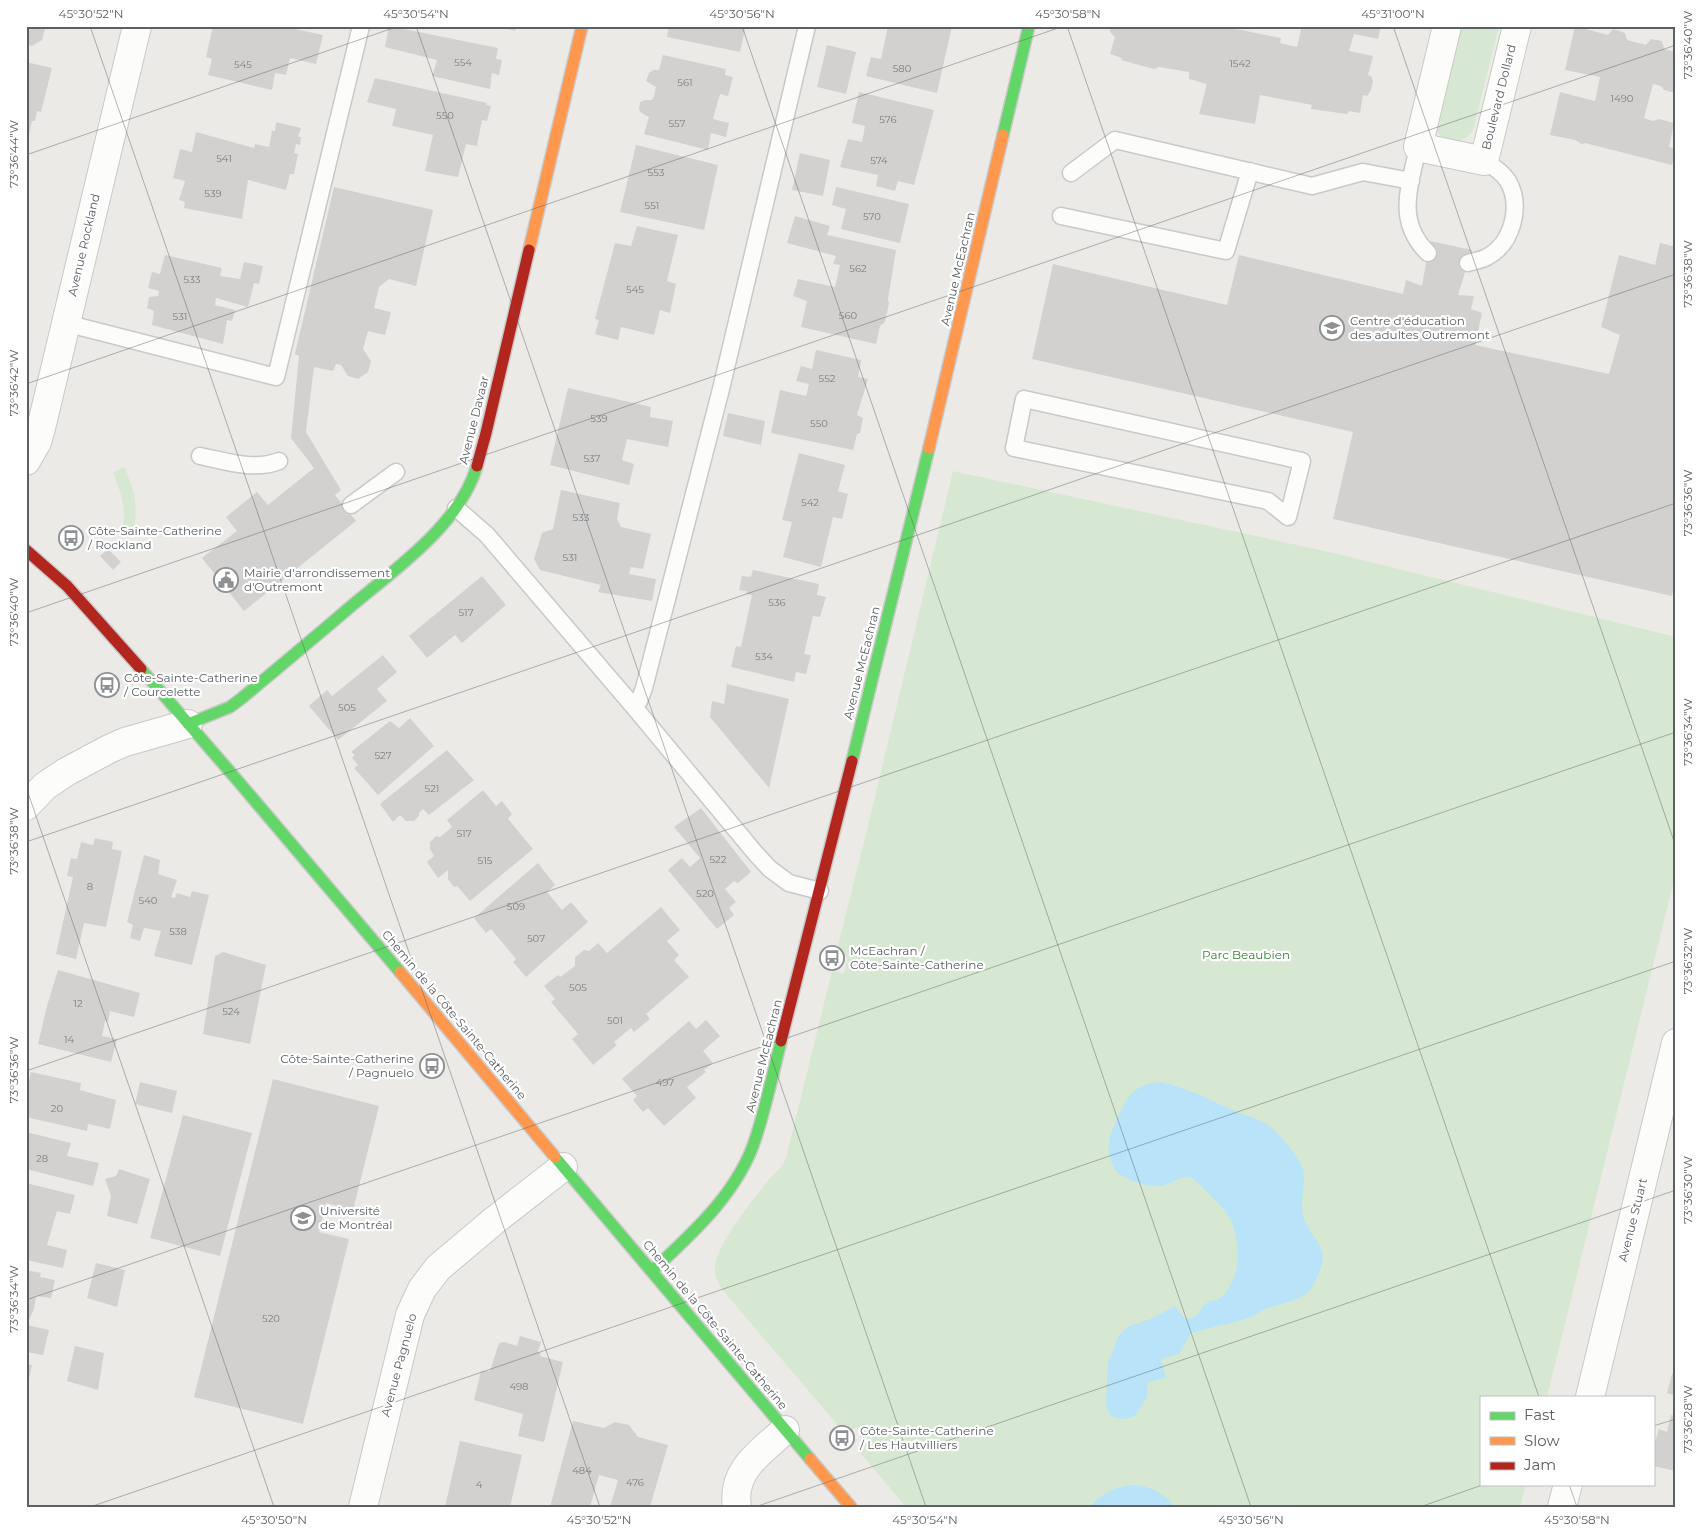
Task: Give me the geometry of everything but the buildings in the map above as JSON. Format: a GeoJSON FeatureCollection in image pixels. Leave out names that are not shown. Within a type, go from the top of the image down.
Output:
{"type":"FeatureCollection","features":[{"type":"Feature","properties":{"kind":"street","name":"Avenue Rockland"},"geometry":{"type":"LineString","coordinates":[[26,460],[37,442],[137,26]]}},
{"type":"Feature","properties":{"kind":"street","name":"Avenue Davaar"},"geometry":{"type":"LineString","coordinates":[[188,724],[230,707],[242,698],[406,560],[442,526],[456,508],[473,478],[482,448],[582,26]]}},
{"type":"Feature","properties":{"kind":"street","name":"Avenue McEachran"},"geometry":{"type":"LineString","coordinates":[[652,1271],[709,1216],[738,1177],[752,1150],[820,891],[950,364],[1029,26]]}},
{"type":"Feature","properties":{"kind":"street"},"geometry":{"type":"LineString","coordinates":[[1418,147],[1446,26]]}},
{"type":"Feature","properties":{"kind":"street","name":"Boulevard Dollard"},"geometry":{"type":"LineString","coordinates":[[1418,147],[1484,161],[1517,26]]}},
{"type":"Feature","properties":{"kind":"street","name":"Chemin de la Côte-Sainte-Catherine"},"geometry":{"type":"LineString","coordinates":[[26,550],[67,586],[188,724],[413,987],[851,1507]]}},
{"type":"Feature","properties":{"kind":"street"},"geometry":{"type":"LineString","coordinates":[[26,806],[45,786],[66,772],[109,749],[125,742],[188,724]]}},
{"type":"Feature","properties":{"kind":"street","name":"Avenue Stuart"},"geometry":{"type":"LineString","coordinates":[[1590,1396],[1676,1043]]}},
{"type":"Feature","properties":{"kind":"street","name":"Avenue Pagnuelo"},"geometry":{"type":"LineString","coordinates":[[363,1507],[410,1315],[422,1289],[438,1268],[564,1167]]}},
{"type":"Feature","properties":{"kind":"street"},"geometry":{"type":"LineString","coordinates":[[737,1507],[735,1490],[740,1474],[752,1460],[785,1430]]}},
{"type":"Feature","properties":{"kind":"lane"},"geometry":{"type":"LineString","coordinates":[[66,323],[276,378],[361,26]]}},
{"type":"Feature","properties":{"kind":"lane"},"geometry":{"type":"LineString","coordinates":[[634,707],[639,701],[644,688],[716,408],[807,26]]}},
{"type":"Feature","properties":{"kind":"lane"},"geometry":{"type":"LineString","coordinates":[[1071,173],[1115,140],[1312,186],[1363,172],[1411,181]]}},
{"type":"Feature","properties":{"kind":"lane"},"geometry":{"type":"LineString","coordinates":[[1418,147],[1408,199],[1408,216],[1412,233],[1428,253]]}},
{"type":"Feature","properties":{"kind":"lane"},"geometry":{"type":"LineString","coordinates":[[1468,263],[1487,257],[1501,246],[1510,232],[1515,214],[1514,197],[1507,181],[1496,167],[1484,161]]}},
{"type":"Feature","properties":{"kind":"lane"},"geometry":{"type":"LineString","coordinates":[[1061,216],[1226,251],[1250,171]]}},
{"type":"Feature","properties":{"kind":"lane"},"geometry":{"type":"LineString","coordinates":[[1024,399],[1302,461],[1288,516],[1268,501],[1014,448],[1024,399]]}},
{"type":"Feature","properties":{"kind":"lane"},"geometry":{"type":"LineString","coordinates":[[200,456],[255,466],[280,461]]}},
{"type":"Feature","properties":{"kind":"lane"},"geometry":{"type":"LineString","coordinates":[[351,505],[396,472]]}},
{"type":"Feature","properties":{"kind":"lane"},"geometry":{"type":"LineString","coordinates":[[456,508],[487,535],[770,869],[789,883],[820,891]]}},
{"type":"Feature","properties":{"kind":"green space"},"geometry":{"type":"Polygon","coordinates":[[[1454,26],[1499,26],[1473,130],[1464,139],[1458,141],[1448,140],[1434,128],[1454,26]]]}},
{"type":"Feature","properties":{"kind":"green space"},"geometry":{"type":"Polygon","coordinates":[[[124,467],[135,500],[133,535],[122,534],[123,503],[113,473],[124,467]]]}},
{"type":"Feature","properties":{"kind":"green space","name":"Parc Beaubien"},"geometry":{"type":"Polygon","coordinates":[[[953,471],[1325,551],[1676,637],[1676,872],[1547,1396],[1480,1396],[1480,1486],[1525,1486],[1520,1507],[906,1507],[857,1449],[867,1440],[856,1427],[846,1435],[720,1287],[715,1272],[719,1251],[734,1226],[786,1158],[832,971],[844,974],[848,957],[836,953],[953,471]]]}},
{"type":"Feature","properties":{"kind":"water"},"geometry":{"type":"Polygon","coordinates":[[[1159,1082],[1189,1091],[1261,1121],[1272,1128],[1283,1139],[1303,1169],[1303,1214],[1309,1229],[1320,1246],[1323,1258],[1322,1266],[1311,1289],[1301,1297],[1263,1310],[1246,1319],[1191,1333],[1179,1354],[1161,1359],[1166,1378],[1148,1382],[1147,1397],[1135,1416],[1125,1419],[1114,1418],[1109,1413],[1106,1404],[1108,1363],[1119,1335],[1129,1326],[1151,1319],[1175,1306],[1185,1319],[1197,1315],[1208,1302],[1221,1298],[1231,1284],[1238,1262],[1236,1236],[1231,1221],[1222,1207],[1193,1179],[1186,1177],[1161,1186],[1145,1185],[1122,1176],[1112,1163],[1109,1141],[1125,1103],[1138,1088],[1159,1082]]]}},
{"type":"Feature","properties":{"kind":"water"},"geometry":{"type":"Polygon","coordinates":[[[1132,1485],[1156,1491],[1166,1497],[1175,1507],[1090,1507],[1109,1492],[1120,1487],[1132,1485]]]}},
{"type":"Feature","properties":{"kind":"traffic: fast"},"geometry":{"type":"LineString","coordinates":[[1003,135],[1029,26]]}},
{"type":"Feature","properties":{"kind":"traffic: fast"},"geometry":{"type":"LineString","coordinates":[[852,761],[929,448]]}},
{"type":"Feature","properties":{"kind":"traffic: fast"},"geometry":{"type":"LineString","coordinates":[[188,724],[230,707],[405,562],[424,545],[456,508],[468,488],[477,466]]}},
{"type":"Feature","properties":{"kind":"traffic: fast"},"geometry":{"type":"LineString","coordinates":[[141,669],[400,972]]}},
{"type":"Feature","properties":{"kind":"traffic: fast"},"geometry":{"type":"LineString","coordinates":[[652,1271],[713,1210],[738,1176],[756,1137],[781,1041]]}},
{"type":"Feature","properties":{"kind":"traffic: fast"},"geometry":{"type":"LineString","coordinates":[[555,1157],[810,1459]]}},
{"type":"Feature","properties":{"kind":"traffic: slow"},"geometry":{"type":"LineString","coordinates":[[529,250],[582,26]]}},
{"type":"Feature","properties":{"kind":"traffic: slow"},"geometry":{"type":"LineString","coordinates":[[929,448],[1003,135]]}},
{"type":"Feature","properties":{"kind":"traffic: slow"},"geometry":{"type":"LineString","coordinates":[[400,972],[555,1157]]}},
{"type":"Feature","properties":{"kind":"traffic: slow"},"geometry":{"type":"LineString","coordinates":[[810,1459],[851,1507]]}},
{"type":"Feature","properties":{"kind":"traffic: jam"},"geometry":{"type":"LineString","coordinates":[[477,466],[529,250]]}},
{"type":"Feature","properties":{"kind":"traffic: jam"},"geometry":{"type":"LineString","coordinates":[[26,550],[67,586],[141,669]]}},
{"type":"Feature","properties":{"kind":"traffic: jam"},"geometry":{"type":"LineString","coordinates":[[781,1041],[852,761]]}},
{"type":"Feature","properties":{"kind":"place","name":"Centre d'éducation des adultes Outremont"},"geometry":{"type":"Point","coordinates":[1332,328]}},
{"type":"Feature","properties":{"kind":"place","name":"Côte-Sainte-Catherine / Rockland"},"geometry":{"type":"Point","coordinates":[71,538]}},
{"type":"Feature","properties":{"kind":"place","name":"Mairie d'arrondissement d'Outremont"},"geometry":{"type":"Point","coordinates":[226,580]}},
{"type":"Feature","properties":{"kind":"place","name":"Côte-Sainte-Catherine / Courcelette"},"geometry":{"type":"Point","coordinates":[107,685]}},
{"type":"Feature","properties":{"kind":"place","name":"McEachran / Côte-Sainte-Catherine"},"geometry":{"type":"Point","coordinates":[832,958]}},
{"type":"Feature","properties":{"kind":"place","name":"Côte-Sainte-Catherine / Pagnuelo"},"geometry":{"type":"Point","coordinates":[432,1066]}},
{"type":"Feature","properties":{"kind":"place","name":"Université de Montréal"},"geometry":{"type":"Point","coordinates":[303,1218]}},
{"type":"Feature","properties":{"kind":"place","name":"Côte-Sainte-Catherine / Les Hautvilliers"},"geometry":{"type":"Point","coordinates":[842,1438]}}]}
